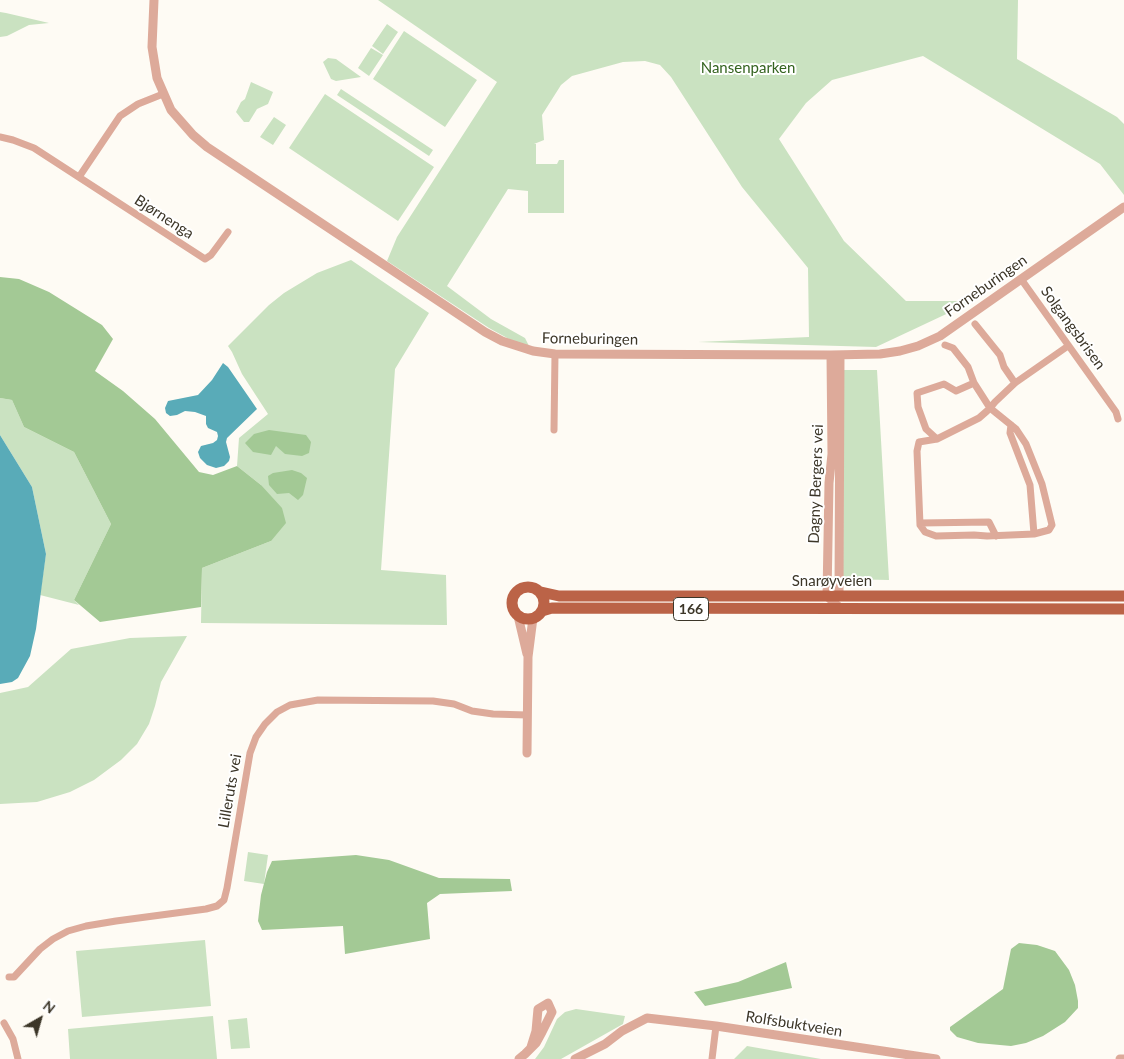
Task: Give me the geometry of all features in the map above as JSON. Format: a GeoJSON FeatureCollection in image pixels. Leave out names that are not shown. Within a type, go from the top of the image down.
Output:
{"type":"FeatureCollection","features":[{"type":"Feature","properties":{"kind":"main road","name":"166"},"geometry":{"type":"LineString","coordinates":[[538,614],[527,619],[518,616],[512,603],[513,596],[518,590],[528,586],[541,592]]}},
{"type":"Feature","properties":{"kind":"main road","name":"Snarøyveien"},"geometry":{"type":"LineString","coordinates":[[541,592],[551,595],[568,596],[1124,596]]}},
{"type":"Feature","properties":{"kind":"main road"},"geometry":{"type":"LineString","coordinates":[[538,614],[544,599],[541,592]]}},
{"type":"Feature","properties":{"kind":"main road","name":"Snarøyveien"},"geometry":{"type":"LineString","coordinates":[[538,614],[552,608],[1124,609]]}},
{"type":"Feature","properties":{"kind":"street","name":"Forneburingen"},"geometry":{"type":"LineString","coordinates":[[154,0],[152,47],[156,78],[171,110],[181,123],[207,147],[485,332],[502,341],[533,352],[555,354],[836,355],[880,354],[918,346],[940,336],[1124,208]]}},
{"type":"Feature","properties":{"kind":"street"},"geometry":{"type":"LineString","coordinates":[[79,177],[120,116],[138,104],[163,94]]}},
{"type":"Feature","properties":{"kind":"street","name":"Bjørnenga"},"geometry":{"type":"LineString","coordinates":[[0,137],[34,148],[205,260],[228,232]]}},
{"type":"Feature","properties":{"kind":"street","name":"Solgangsbrisen"},"geometry":{"type":"LineString","coordinates":[[1021,279],[1116,412],[1118,419]]}},
{"type":"Feature","properties":{"kind":"street"},"geometry":{"type":"LineString","coordinates":[[976,324],[1000,355],[1004,367],[1016,383]]}},
{"type":"Feature","properties":{"kind":"street"},"geometry":{"type":"LineString","coordinates":[[945,345],[953,348],[968,368],[974,383],[990,408],[1016,429],[1026,444],[1042,484],[1052,525],[1049,530],[1034,534],[936,536],[922,530],[920,523],[917,446],[919,442],[937,439],[981,417],[990,408],[1016,383],[1068,346]]}},
{"type":"Feature","properties":{"kind":"street"},"geometry":{"type":"LineString","coordinates":[[554,430],[555,354]]}},
{"type":"Feature","properties":{"kind":"street","name":"Dagny Bergers vei"},"geometry":{"type":"LineString","coordinates":[[833,596],[836,355]]}},
{"type":"Feature","properties":{"kind":"street"},"geometry":{"type":"LineString","coordinates":[[937,439],[926,430],[918,407],[917,393],[941,384],[947,385],[956,391],[974,383]]}},
{"type":"Feature","properties":{"kind":"street"},"geometry":{"type":"LineString","coordinates":[[1010,425],[1010,433],[1030,485],[1034,534]]}},
{"type":"Feature","properties":{"kind":"street"},"geometry":{"type":"LineString","coordinates":[[920,523],[989,522],[996,536]]}},
{"type":"Feature","properties":{"kind":"street"},"geometry":{"type":"LineString","coordinates":[[833,596],[841,609]]}},
{"type":"Feature","properties":{"kind":"street"},"geometry":{"type":"LineString","coordinates":[[527,754],[528,657],[538,614]]}},
{"type":"Feature","properties":{"kind":"street"},"geometry":{"type":"LineString","coordinates":[[518,616],[528,657]]}},
{"type":"Feature","properties":{"kind":"street","name":"Lilleruts vei"},"geometry":{"type":"LineString","coordinates":[[9,977],[14,977],[46,944],[68,931],[106,923],[206,909],[217,906],[224,900],[250,753],[256,737],[265,724],[277,712],[290,704],[318,700],[433,701],[454,704],[472,711],[527,715]]}},
{"type":"Feature","properties":{"kind":"street"},"geometry":{"type":"LineString","coordinates":[[519,1059],[531,1047],[537,1038],[552,1012],[548,1003],[538,1009],[537,1038]]}},
{"type":"Feature","properties":{"kind":"street","name":"Rolfsbuktveien"},"geometry":{"type":"LineString","coordinates":[[575,1059],[605,1044],[646,1018],[716,1026],[936,1059]]}},
{"type":"Feature","properties":{"kind":"street"},"geometry":{"type":"LineString","coordinates":[[4,1023],[12,1039],[18,1059]]}},
{"type":"Feature","properties":{"kind":"street"},"geometry":{"type":"LineString","coordinates":[[712,1059],[716,1026]]}},
{"type":"Feature","properties":{"kind":"green space","name":"Nansenparken"},"geometry":{"type":"Polygon","coordinates":[[[378,0],[1018,0],[1017,59],[1117,117],[1124,124],[1124,195],[1100,164],[923,56],[832,80],[806,103],[779,139],[844,241],[906,301],[974,301],[876,347],[698,342],[809,337],[808,268],[742,187],[671,77],[660,65],[645,61],[623,62],[572,76],[561,85],[542,115],[544,140],[534,144],[536,144],[536,164],[557,164],[559,160],[564,160],[564,213],[528,213],[528,191],[508,189],[447,286],[491,319],[525,338],[529,346],[509,339],[489,328],[387,261],[397,237],[497,82],[378,0]]]}},
{"type":"Feature","properties":{"kind":"green space"},"geometry":{"type":"Polygon","coordinates":[[[0,12],[49,23],[29,25],[7,36],[0,37],[0,12]]]}},
{"type":"Feature","properties":{"kind":"green space"},"geometry":{"type":"Polygon","coordinates":[[[387,24],[398,32],[383,54],[372,46],[387,24]]]}},
{"type":"Feature","properties":{"kind":"green space"},"geometry":{"type":"Polygon","coordinates":[[[404,31],[477,80],[445,127],[373,79],[404,31]]]}},
{"type":"Feature","properties":{"kind":"green space"},"geometry":{"type":"Polygon","coordinates":[[[371,48],[383,55],[369,76],[358,68],[371,48]]]}},
{"type":"Feature","properties":{"kind":"green space"},"geometry":{"type":"Polygon","coordinates":[[[328,58],[336,59],[361,77],[336,81],[331,79],[323,62],[328,58]]]}},
{"type":"Feature","properties":{"kind":"green space"},"geometry":{"type":"Polygon","coordinates":[[[251,82],[273,92],[268,104],[257,109],[249,122],[244,122],[236,112],[241,102],[245,99],[251,82]]]}},
{"type":"Feature","properties":{"kind":"green space"},"geometry":{"type":"Polygon","coordinates":[[[341,89],[433,150],[429,156],[337,95],[341,89]]]}},
{"type":"Feature","properties":{"kind":"green space"},"geometry":{"type":"Polygon","coordinates":[[[325,94],[434,167],[398,221],[289,148],[325,94]]]}},
{"type":"Feature","properties":{"kind":"green space"},"geometry":{"type":"Polygon","coordinates":[[[274,117],[286,125],[273,145],[260,137],[274,117]]]}},
{"type":"Feature","properties":{"kind":"green space"},"geometry":{"type":"Polygon","coordinates":[[[351,260],[429,313],[395,369],[381,570],[446,575],[447,625],[201,623],[202,568],[271,541],[261,485],[237,466],[239,438],[268,414],[242,374],[228,346],[269,305],[284,293],[317,273],[351,260]]]}},
{"type":"Feature","properties":{"kind":"green space"},"geometry":{"type":"Polygon","coordinates":[[[0,277],[19,279],[49,292],[102,325],[113,339],[95,371],[123,391],[155,419],[199,472],[213,475],[237,466],[261,485],[282,508],[286,523],[271,541],[202,568],[201,607],[100,622],[74,600],[111,524],[74,452],[24,427],[12,400],[0,398],[0,277]]]}},
{"type":"Feature","properties":{"kind":"green space"},"geometry":{"type":"Polygon","coordinates":[[[844,370],[877,370],[889,580],[843,579],[844,370]]]}},
{"type":"Feature","properties":{"kind":"green space"},"geometry":{"type":"Polygon","coordinates":[[[0,398],[12,400],[24,427],[74,452],[111,524],[74,600],[79,605],[40,595],[46,554],[32,487],[0,435],[0,398]]]}},
{"type":"Feature","properties":{"kind":"green space"},"geometry":{"type":"Polygon","coordinates":[[[269,430],[306,435],[311,442],[309,453],[302,456],[285,454],[276,446],[271,455],[253,452],[245,443],[254,434],[269,430]]]}},
{"type":"Feature","properties":{"kind":"green space"},"geometry":{"type":"Polygon","coordinates":[[[292,470],[301,473],[307,478],[303,495],[298,500],[289,493],[277,494],[269,485],[268,476],[273,473],[292,470]]]}},
{"type":"Feature","properties":{"kind":"green space"},"geometry":{"type":"Polygon","coordinates":[[[187,636],[161,682],[149,724],[137,744],[121,760],[94,780],[70,792],[37,802],[0,804],[0,693],[28,687],[71,649],[130,638],[187,636]]]}},
{"type":"Feature","properties":{"kind":"green space"},"geometry":{"type":"Polygon","coordinates":[[[248,852],[268,855],[264,884],[244,881],[248,852]]]}},
{"type":"Feature","properties":{"kind":"green space"},"geometry":{"type":"Polygon","coordinates":[[[356,855],[389,860],[439,878],[510,879],[512,891],[440,894],[427,903],[430,939],[345,954],[343,926],[262,930],[258,921],[261,895],[272,861],[356,855]]]}},
{"type":"Feature","properties":{"kind":"green space"},"geometry":{"type":"Polygon","coordinates":[[[205,940],[211,1006],[82,1017],[76,951],[205,940]]]}},
{"type":"Feature","properties":{"kind":"green space"},"geometry":{"type":"Polygon","coordinates":[[[1019,943],[1037,945],[1055,951],[1069,970],[1075,985],[1078,1008],[1065,1022],[1043,1036],[1026,1043],[1011,1046],[978,1043],[957,1037],[950,1030],[950,1027],[1003,989],[1011,949],[1019,943]]]}},
{"type":"Feature","properties":{"kind":"green space"},"geometry":{"type":"Polygon","coordinates":[[[786,962],[792,988],[705,1006],[694,992],[738,982],[786,962]]]}},
{"type":"Feature","properties":{"kind":"green space"},"geometry":{"type":"Polygon","coordinates":[[[576,1009],[625,1016],[623,1024],[561,1059],[535,1059],[544,1047],[557,1019],[565,1012],[576,1009]]]}},
{"type":"Feature","properties":{"kind":"green space"},"geometry":{"type":"Polygon","coordinates":[[[213,1016],[217,1059],[70,1059],[68,1029],[213,1016]]]}},
{"type":"Feature","properties":{"kind":"green space"},"geometry":{"type":"Polygon","coordinates":[[[247,1018],[250,1048],[231,1049],[228,1020],[247,1018]]]}},
{"type":"Feature","properties":{"kind":"green space"},"geometry":{"type":"Polygon","coordinates":[[[747,1046],[821,1059],[734,1059],[747,1046]]]}},
{"type":"Feature","properties":{"kind":"water"},"geometry":{"type":"Polygon","coordinates":[[[223,363],[228,367],[257,409],[227,438],[229,461],[224,466],[216,468],[207,465],[200,458],[198,452],[201,446],[213,443],[217,440],[218,436],[217,432],[208,428],[206,416],[185,411],[170,416],[166,413],[165,408],[168,401],[198,395],[212,380],[223,363]]]}},
{"type":"Feature","properties":{"kind":"water"},"geometry":{"type":"Polygon","coordinates":[[[0,435],[32,487],[46,554],[36,629],[30,656],[18,678],[12,682],[0,684],[0,435]]]}}]}
